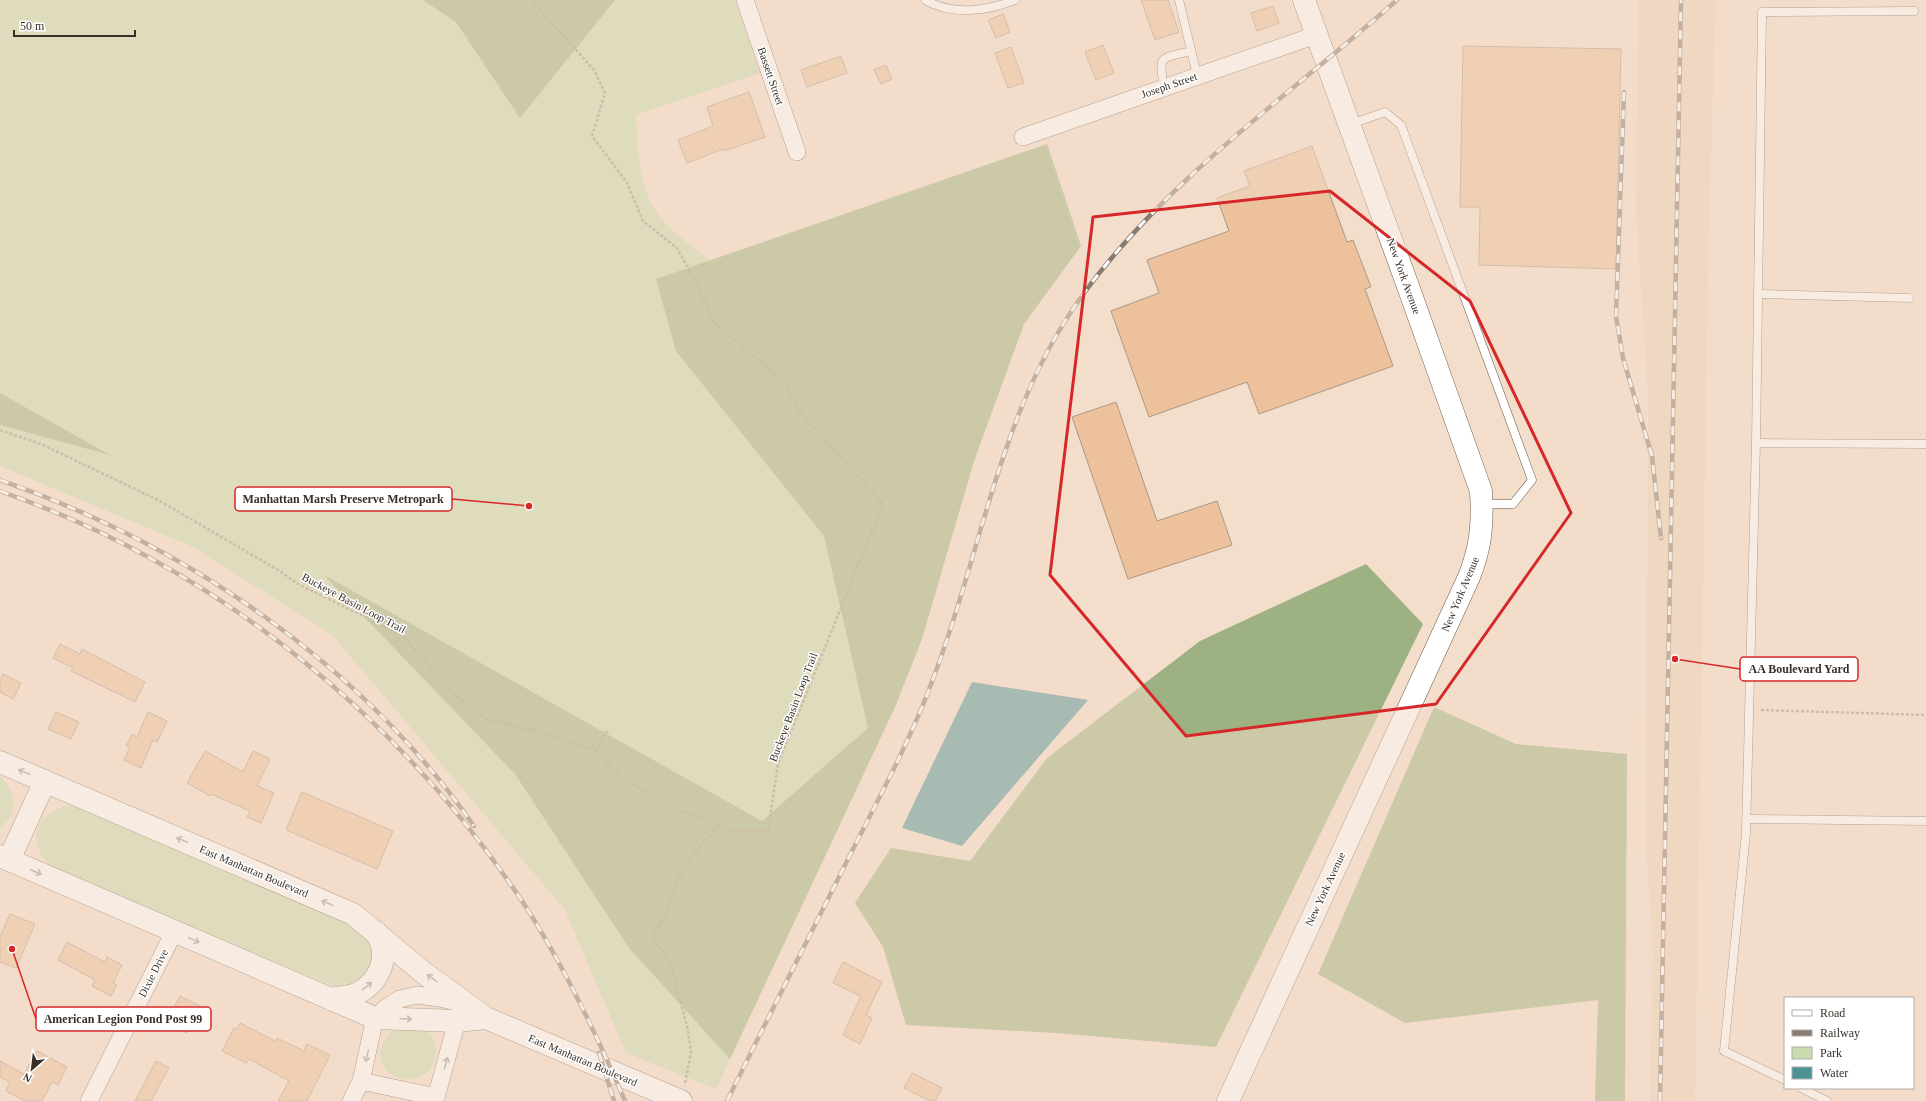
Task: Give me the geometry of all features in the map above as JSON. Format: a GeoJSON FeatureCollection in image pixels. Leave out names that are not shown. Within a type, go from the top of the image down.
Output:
{"type":"FeatureCollection","features":[{"type":"Feature","properties":{"kind":"street","name":"Bassett Street"},"geometry":{"type":"LineString","coordinates":[[745,0],[797,152]]}},
{"type":"Feature","properties":{"kind":"street","name":"New York Avenue"},"geometry":{"type":"LineString","coordinates":[[1228,1101],[1469,577],[1476,559],[1481,538],[1482,504],[1478,484],[1410,288],[1304,0]]}},
{"type":"Feature","properties":{"kind":"street","name":"Joseph Street"},"geometry":{"type":"LineString","coordinates":[[1023,138],[1198,75],[1316,35]]}},
{"type":"Feature","properties":{"kind":"street","name":"East Manhattan Boulevard"},"geometry":{"type":"LineString","coordinates":[[0,762],[353,914],[424,973],[463,1013],[486,1018],[680,1101]]}},
{"type":"Feature","properties":{"kind":"street"},"geometry":{"type":"LineString","coordinates":[[44,781],[5,858],[375,1018],[463,1013],[436,1099],[361,1081]]}},
{"type":"Feature","properties":{"kind":"street","name":"Dixie Drive"},"geometry":{"type":"LineString","coordinates":[[89,1101],[174,932]]}},
{"type":"Feature","properties":{"kind":"street"},"geometry":{"type":"LineString","coordinates":[[332,999],[355,995],[369,986],[378,974],[383,960],[382,946],[376,932]]}},
{"type":"Feature","properties":{"kind":"street"},"geometry":{"type":"LineString","coordinates":[[351,1101],[361,1081],[375,1018]]}},
{"type":"Feature","properties":{"kind":"lane"},"geometry":{"type":"LineString","coordinates":[[925,0],[932,4],[951,9],[969,11],[988,8],[1015,0]]}},
{"type":"Feature","properties":{"kind":"lane"},"geometry":{"type":"LineString","coordinates":[[1179,0],[1190,51],[1198,75]]}},
{"type":"Feature","properties":{"kind":"lane"},"geometry":{"type":"LineString","coordinates":[[1784,1080],[1724,1050],[1747,819],[1756,443],[1762,12],[1914,11]]}},
{"type":"Feature","properties":{"kind":"lane"},"geometry":{"type":"LineString","coordinates":[[1164,87],[1160,66],[1161,61],[1166,57],[1190,51]]}},
{"type":"Feature","properties":{"kind":"lane"},"geometry":{"type":"LineString","coordinates":[[1349,125],[1385,112],[1401,125],[1532,480],[1513,504],[1482,504]]}},
{"type":"Feature","properties":{"kind":"lane"},"geometry":{"type":"LineString","coordinates":[[1758,294],[1909,298]]}},
{"type":"Feature","properties":{"kind":"lane"},"geometry":{"type":"LineString","coordinates":[[1756,443],[1926,444]]}},
{"type":"Feature","properties":{"kind":"lane"},"geometry":{"type":"LineString","coordinates":[[1747,819],[1926,821]]}},
{"type":"Feature","properties":{"kind":"lane"},"geometry":{"type":"LineString","coordinates":[[1803,1089],[1827,1101]]}},
{"type":"Feature","properties":{"kind":"path","name":"Buckeye Basin Loop Trail"},"geometry":{"type":"LineString","coordinates":[[0,430],[41,444],[160,501],[278,570],[298,584],[402,635],[456,696],[487,719],[564,739],[596,751],[622,778],[675,808],[719,826],[733,831],[768,830],[778,764],[883,504],[801,413],[784,382],[714,322],[696,282],[677,248],[643,222],[627,183],[592,136],[606,94],[594,70],[531,0]]}},
{"type":"Feature","properties":{"kind":"path"},"geometry":{"type":"LineString","coordinates":[[1749,710],[1926,715]]}},
{"type":"Feature","properties":{"kind":"path"},"geometry":{"type":"LineString","coordinates":[[596,751],[607,731]]}},
{"type":"Feature","properties":{"kind":"path"},"geometry":{"type":"LineString","coordinates":[[680,1101],[690,1066],[691,1052],[688,1030],[670,963],[655,941],[654,933],[665,917],[676,882],[700,846],[719,826]]}},
{"type":"Feature","properties":{"kind":"highlighted area"},"geometry":{"type":"Polygon","coordinates":[[[1330,191],[1470,301],[1571,513],[1436,704],[1186,736],[1050,575],[1093,217],[1330,191]]]}},
{"type":"Feature","properties":{"kind":"shaded area"},"geometry":{"type":"Polygon","coordinates":[[[1638,0],[1716,0],[1709,216],[1695,1101],[1650,1101],[1653,951],[1646,843],[1648,397],[1636,211],[1638,0]]]}},
{"type":"Feature","properties":{"kind":"green space"},"geometry":{"type":"Polygon","coordinates":[[[0,0],[735,0],[760,73],[636,115],[639,160],[645,189],[651,202],[669,227],[710,261],[1047,144],[1081,246],[1024,324],[974,461],[922,639],[895,707],[716,1089],[626,1053],[565,910],[332,635],[193,547],[0,466],[0,0]]]}},
{"type":"Feature","properties":{"kind":"green space"},"geometry":{"type":"Polygon","coordinates":[[[423,0],[615,0],[520,118],[456,22],[423,0]]]}},
{"type":"Feature","properties":{"kind":"green space"},"geometry":{"type":"Polygon","coordinates":[[[1047,144],[1081,246],[1024,324],[974,461],[922,639],[895,707],[730,1059],[629,948],[515,774],[324,575],[762,821],[868,728],[824,536],[676,351],[656,279],[1047,144]]]}},
{"type":"Feature","properties":{"kind":"green space"},"geometry":{"type":"Polygon","coordinates":[[[0,393],[110,455],[0,425],[0,393]]]}},
{"type":"Feature","properties":{"kind":"green space"},"geometry":{"type":"Polygon","coordinates":[[[1366,564],[1423,624],[1216,1047],[1056,1033],[906,1025],[883,947],[855,903],[891,848],[970,861],[1047,758],[1200,641],[1366,564]]]}},
{"type":"Feature","properties":{"kind":"green space"},"geometry":{"type":"Polygon","coordinates":[[[1434,707],[1516,744],[1627,754],[1625,1101],[1595,1101],[1598,1000],[1405,1023],[1318,974],[1434,707]]]}},
{"type":"Feature","properties":{"kind":"green space"},"geometry":{"type":"Polygon","coordinates":[[[0,776],[10,789],[14,802],[11,815],[0,828],[0,776]]]}},
{"type":"Feature","properties":{"kind":"green space"},"geometry":{"type":"Polygon","coordinates":[[[69,805],[80,808],[352,925],[365,934],[377,957],[367,979],[345,987],[334,986],[207,935],[51,867],[38,848],[36,838],[38,830],[48,815],[57,809],[69,805]]]}},
{"type":"Feature","properties":{"kind":"green space"},"geometry":{"type":"Polygon","coordinates":[[[403,1025],[424,1030],[433,1037],[435,1042],[436,1052],[434,1062],[424,1075],[415,1079],[396,1077],[388,1072],[382,1065],[380,1056],[382,1045],[388,1035],[393,1030],[403,1025]]]}},
{"type":"Feature","properties":{"kind":"water"},"geometry":{"type":"Polygon","coordinates":[[[972,682],[1088,700],[962,846],[902,828],[972,682]]]}},
{"type":"Feature","properties":{"kind":"building"},"geometry":{"type":"Polygon","coordinates":[[[1141,0],[1168,0],[1179,32],[1155,40],[1141,0]]]}},
{"type":"Feature","properties":{"kind":"building"},"geometry":{"type":"Polygon","coordinates":[[[1273,6],[1279,23],[1257,31],[1251,13],[1273,6]]]}},
{"type":"Feature","properties":{"kind":"building"},"geometry":{"type":"Polygon","coordinates":[[[1003,14],[1010,32],[996,38],[988,20],[1003,14]]]}},
{"type":"Feature","properties":{"kind":"building"},"geometry":{"type":"Polygon","coordinates":[[[1103,45],[1114,73],[1096,80],[1085,52],[1103,45]]]}},
{"type":"Feature","properties":{"kind":"building"},"geometry":{"type":"Polygon","coordinates":[[[1463,46],[1621,49],[1616,269],[1479,265],[1480,207],[1460,207],[1463,46]]]}},
{"type":"Feature","properties":{"kind":"building"},"geometry":{"type":"Polygon","coordinates":[[[1011,47],[1024,83],[1008,88],[995,53],[1011,47]]]}},
{"type":"Feature","properties":{"kind":"building"},"geometry":{"type":"Polygon","coordinates":[[[841,56],[847,73],[807,87],[801,70],[841,56]]]}},
{"type":"Feature","properties":{"kind":"building"},"geometry":{"type":"Polygon","coordinates":[[[886,65],[892,79],[881,84],[874,70],[886,65]]]}},
{"type":"Feature","properties":{"kind":"building"},"geometry":{"type":"Polygon","coordinates":[[[749,92],[765,137],[724,151],[723,149],[687,163],[678,140],[713,126],[707,107],[749,92]]]}},
{"type":"Feature","properties":{"kind":"building"},"geometry":{"type":"Polygon","coordinates":[[[1312,146],[1347,242],[1353,240],[1371,287],[1365,289],[1393,366],[1259,414],[1247,382],[1149,417],[1111,311],[1159,293],[1147,260],[1229,231],[1217,198],[1250,186],[1244,171],[1312,146]]]}},
{"type":"Feature","properties":{"kind":"building"},"geometry":{"type":"Polygon","coordinates":[[[1116,402],[1157,521],[1217,501],[1232,545],[1128,579],[1072,417],[1116,402]]]}},
{"type":"Feature","properties":{"kind":"building"},"geometry":{"type":"Polygon","coordinates":[[[60,644],[80,654],[82,649],[145,682],[135,702],[71,671],[73,668],[53,658],[60,644]]]}},
{"type":"Feature","properties":{"kind":"building"},"geometry":{"type":"Polygon","coordinates":[[[3,674],[21,683],[13,699],[0,692],[0,681],[3,674]]]}},
{"type":"Feature","properties":{"kind":"building"},"geometry":{"type":"Polygon","coordinates":[[[56,712],[79,722],[71,739],[48,729],[56,712]]]}},
{"type":"Feature","properties":{"kind":"building"},"geometry":{"type":"Polygon","coordinates":[[[148,712],[167,721],[157,742],[153,740],[141,768],[124,760],[130,747],[126,746],[132,734],[137,737],[148,712]]]}},
{"type":"Feature","properties":{"kind":"building"},"geometry":{"type":"Polygon","coordinates":[[[205,751],[243,772],[253,751],[270,759],[257,786],[274,793],[261,823],[247,817],[250,811],[211,794],[210,796],[187,783],[205,751]]]}},
{"type":"Feature","properties":{"kind":"building"},"geometry":{"type":"Polygon","coordinates":[[[302,792],[393,831],[377,869],[286,830],[302,792]]]}},
{"type":"Feature","properties":{"kind":"building"},"geometry":{"type":"Polygon","coordinates":[[[10,914],[35,924],[16,968],[0,962],[0,937],[10,914]]]}},
{"type":"Feature","properties":{"kind":"building"},"geometry":{"type":"Polygon","coordinates":[[[67,942],[105,962],[107,957],[122,965],[113,983],[117,985],[111,996],[92,986],[95,980],[58,960],[67,942]]]}},
{"type":"Feature","properties":{"kind":"building"},"geometry":{"type":"Polygon","coordinates":[[[843,962],[882,982],[866,1015],[872,1018],[860,1044],[843,1035],[861,996],[833,983],[843,962]]]}},
{"type":"Feature","properties":{"kind":"building"},"geometry":{"type":"Polygon","coordinates":[[[180,996],[200,1006],[187,1033],[166,1023],[180,996]]]}},
{"type":"Feature","properties":{"kind":"building"},"geometry":{"type":"Polygon","coordinates":[[[240,1023],[275,1041],[277,1038],[304,1051],[307,1044],[330,1055],[307,1101],[278,1101],[289,1081],[249,1059],[246,1063],[222,1051],[234,1028],[237,1029],[240,1023]]]}},
{"type":"Feature","properties":{"kind":"building"},"geometry":{"type":"Polygon","coordinates":[[[37,1051],[67,1067],[58,1085],[52,1082],[42,1101],[25,1101],[6,1091],[10,1082],[0,1077],[0,1061],[24,1074],[37,1051]]]}},
{"type":"Feature","properties":{"kind":"building"},"geometry":{"type":"Polygon","coordinates":[[[156,1061],[169,1068],[151,1101],[135,1101],[156,1061]]]}},
{"type":"Feature","properties":{"kind":"building"},"geometry":{"type":"Polygon","coordinates":[[[912,1073],[942,1088],[935,1101],[930,1101],[904,1088],[912,1073]]]}},
{"type":"Feature","properties":{"kind":"railway"},"geometry":{"type":"LineString","coordinates":[[727,1101],[884,789],[915,723],[933,679],[950,630],[995,481],[1012,432],[1032,384],[1055,338],[1084,293],[1117,251],[1192,174],[1397,0]]}},
{"type":"Feature","properties":{"kind":"railway"},"geometry":{"type":"LineString","coordinates":[[1660,1101],[1681,0]]}},
{"type":"Feature","properties":{"kind":"railway"},"geometry":{"type":"LineString","coordinates":[[1624,92],[1616,316],[1623,358],[1652,456],[1661,538]]}},
{"type":"Feature","properties":{"kind":"railway"},"geometry":{"type":"LineString","coordinates":[[0,480],[69,507],[136,539],[202,575],[264,616],[323,662],[378,712],[429,767],[474,826]]}},
{"type":"Feature","properties":{"kind":"railway"},"geometry":{"type":"LineString","coordinates":[[0,491],[79,523],[155,561],[227,605],[295,655],[360,710],[419,770],[474,835],[524,904],[553,951],[579,1000],[625,1101]]}},
{"type":"Feature","properties":{"kind":"railway"},"geometry":{"type":"LineString","coordinates":[[599,1053],[614,1101]]}},
{"type":"Feature","properties":{"kind":"place","name":"Manhattan Marsh Preserve Metropark"},"geometry":{"type":"Point","coordinates":[529,506]}},
{"type":"Feature","properties":{"kind":"place","name":"AA Boulevard Yard"},"geometry":{"type":"Point","coordinates":[1675,659]}},
{"type":"Feature","properties":{"kind":"place","name":"American Legion Pond Post 99"},"geometry":{"type":"Point","coordinates":[12,949]}}]}
